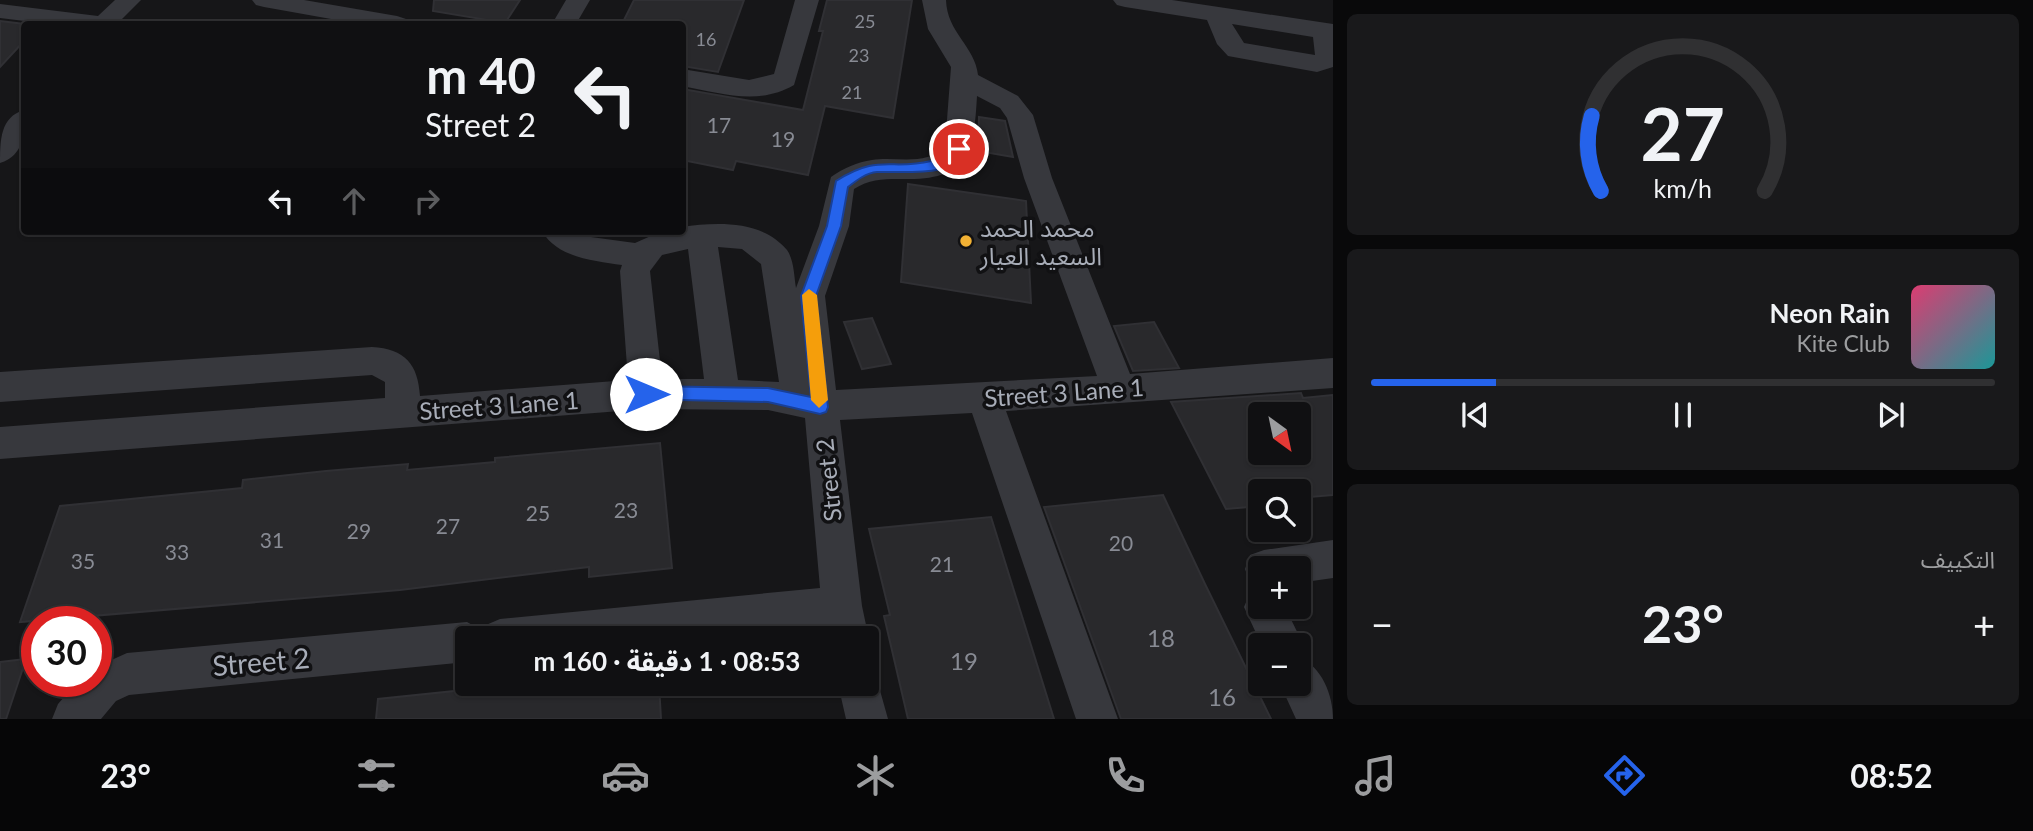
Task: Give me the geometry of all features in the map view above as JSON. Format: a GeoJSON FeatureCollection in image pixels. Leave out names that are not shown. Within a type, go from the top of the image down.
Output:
{"type":"FeatureCollection","features":[{"type":"Feature","properties":{"kind":"street"},"geometry":{"type":"LineString","coordinates":[[107,21],[129,0]]}},
{"type":"Feature","properties":{"kind":"street"},"geometry":{"type":"LineString","coordinates":[[264,0],[345,7],[388,21]]}},
{"type":"Feature","properties":{"kind":"street"},"geometry":{"type":"LineString","coordinates":[[566,21],[578,0]]}},
{"type":"Feature","properties":{"kind":"street"},"geometry":{"type":"LineString","coordinates":[[686,78],[752,89],[778,85],[785,79],[807,0]]}},
{"type":"Feature","properties":{"kind":"street"},"geometry":{"type":"LineString","coordinates":[[934,0],[933,16],[965,67],[967,80],[1004,98],[1020,115],[1038,178],[1119,390]]}},
{"type":"Feature","properties":{"kind":"street"},"geometry":{"type":"LineString","coordinates":[[1125,0],[1329,31],[1328,59],[1322,64],[1243,52],[1229,44],[1216,14]]}},
{"type":"Feature","properties":{"kind":"street"},"geometry":{"type":"LineString","coordinates":[[0,11],[80,21]]}},
{"type":"Feature","properties":{"kind":"street","name":"Street 2"},"geometry":{"type":"LineString","coordinates":[[781,626],[846,623],[810,405],[809,296],[834,226],[841,184],[861,171],[878,167],[919,169],[951,158],[959,149],[967,80]]}},
{"type":"Feature","properties":{"kind":"street"},"geometry":{"type":"LineString","coordinates":[[0,153],[21,123]]}},
{"type":"Feature","properties":{"kind":"street"},"geometry":{"type":"LineString","coordinates":[[702,238],[723,394]]}},
{"type":"Feature","properties":{"kind":"street"},"geometry":{"type":"LineString","coordinates":[[646,394],[635,271],[642,256],[653,246],[669,241],[744,238],[761,246],[776,259],[810,405]]}},
{"type":"Feature","properties":{"kind":"street"},"geometry":{"type":"LineString","coordinates":[[0,387],[372,361],[385,362],[402,376],[403,412]]}},
{"type":"Feature","properties":{"kind":"street","name":"Street 3 Lane 1"},"geometry":{"type":"LineString","coordinates":[[0,443],[646,394],[768,395],[810,405],[1119,390],[1333,373]]}},
{"type":"Feature","properties":{"kind":"street"},"geometry":{"type":"LineString","coordinates":[[984,397],[1097,719]]}},
{"type":"Feature","properties":{"kind":"street"},"geometry":{"type":"LineString","coordinates":[[1311,562],[1333,559]]}},
{"type":"Feature","properties":{"kind":"street","name":"Street 2"},"geometry":{"type":"LineString","coordinates":[[73,719],[101,686],[127,674],[455,643]]}},
{"type":"Feature","properties":{"kind":"street"},"geometry":{"type":"LineString","coordinates":[[862,696],[867,719]]}},
{"type":"Feature","properties":{"kind":"street"},"geometry":{"type":"LineString","coordinates":[[1307,696],[1319,719]]}},
{"type":"Feature","properties":{"kind":"lane"},"geometry":{"type":"LineString","coordinates":[[564,235],[585,248],[642,256]]}},
{"type":"Feature","properties":{"kind":"building"},"geometry":{"type":"Polygon","coordinates":[[[434,0],[520,0],[506,21],[433,11],[434,0]]]}},
{"type":"Feature","properties":{"kind":"building"},"geometry":{"type":"Polygon","coordinates":[[[634,0],[744,0],[718,72],[686,67],[686,21],[624,21],[634,0]]]}},
{"type":"Feature","properties":{"kind":"building"},"geometry":{"type":"Polygon","coordinates":[[[827,0],[912,0],[893,118],[825,106],[808,175],[736,161],[733,170],[686,161],[686,90],[803,110],[823,31],[819,31],[827,0]]]}},
{"type":"Feature","properties":{"kind":"building"},"geometry":{"type":"Polygon","coordinates":[[[0,21],[21,24],[21,44],[0,67],[0,21]]]}},
{"type":"Feature","properties":{"kind":"building"},"geometry":{"type":"Polygon","coordinates":[[[979,117],[1005,121],[1013,157],[978,151],[979,117]]]}},
{"type":"Feature","properties":{"kind":"building","name":"محمد الحمد السعيد العيار"},"geometry":{"type":"Polygon","coordinates":[[[908,184],[1026,201],[1031,303],[901,282],[908,184]]]}},
{"type":"Feature","properties":{"kind":"building"},"geometry":{"type":"Polygon","coordinates":[[[872,318],[891,364],[862,369],[844,322],[872,318]]]}},
{"type":"Feature","properties":{"kind":"building"},"geometry":{"type":"Polygon","coordinates":[[[1154,322],[1179,368],[1133,371],[1114,326],[1154,322]]]}},
{"type":"Feature","properties":{"kind":"building"},"geometry":{"type":"Polygon","coordinates":[[[1301,393],[1303,398],[1333,395],[1333,495],[1311,497],[1311,479],[1248,479],[1248,507],[1226,509],[1171,402],[1301,393]]]}},
{"type":"Feature","properties":{"kind":"building"},"geometry":{"type":"Polygon","coordinates":[[[660,443],[672,568],[589,577],[589,567],[400,590],[112,614],[112,606],[26,606],[60,506],[242,488],[243,480],[408,464],[407,470],[495,462],[495,458],[660,443]]]}},
{"type":"Feature","properties":{"kind":"building"},"geometry":{"type":"Polygon","coordinates":[[[1163,495],[1248,672],[1248,696],[1260,696],[1271,719],[1121,719],[1044,507],[1163,495]]]}},
{"type":"Feature","properties":{"kind":"building"},"geometry":{"type":"Polygon","coordinates":[[[991,517],[1054,719],[908,719],[884,616],[890,615],[869,529],[991,517]]]}},
{"type":"Feature","properties":{"kind":"building"},"geometry":{"type":"Polygon","coordinates":[[[21,660],[21,674],[6,719],[0,719],[0,662],[21,660]]]}},
{"type":"Feature","properties":{"kind":"building"},"geometry":{"type":"Polygon","coordinates":[[[455,691],[455,696],[660,696],[661,719],[376,719],[378,699],[455,691]]]}},
{"type":"Feature","properties":{"kind":"slow traffic"},"geometry":{"type":"LineString","coordinates":[[809,295],[819,400]]}},
{"type":"Feature","properties":{"kind":"place","name":"محمد الحمد السعيد العيار"},"geometry":{"type":"Point","coordinates":[966,241]}},
{"type":"Feature","properties":{"kind":"route"},"geometry":{"type":"LineString","coordinates":[[646,394],[768,395],[820,407],[809,296],[834,226],[841,184],[861,171],[878,167],[919,169],[939,165],[959,149]]}}]}
